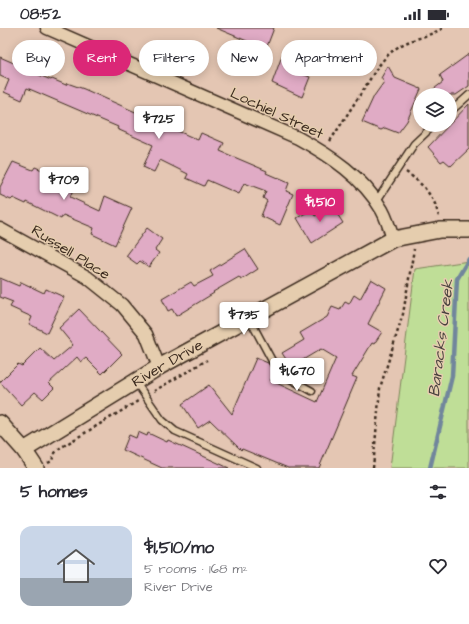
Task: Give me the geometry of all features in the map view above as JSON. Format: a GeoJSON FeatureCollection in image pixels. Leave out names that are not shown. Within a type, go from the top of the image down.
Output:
{"type":"FeatureCollection","features":[{"type":"Feature","properties":{"kind":"street","name":"Lochiel Street"},"geometry":{"type":"LineString","coordinates":[[47,28],[298,138],[323,152],[334,159],[358,180],[376,202],[385,217],[393,239]]}},
{"type":"Feature","properties":{"kind":"street","name":"Russell Place"},"geometry":{"type":"LineString","coordinates":[[0,229],[87,277],[122,305],[146,334],[159,367]]}},
{"type":"Feature","properties":{"kind":"street","name":"River Drive"},"geometry":{"type":"LineString","coordinates":[[24,450],[159,367],[393,239],[440,230],[469,230]]}},
{"type":"Feature","properties":{"kind":"street"},"geometry":{"type":"LineString","coordinates":[[0,423],[24,450],[36,468]]}},
{"type":"Feature","properties":{"kind":"lane"},"geometry":{"type":"LineString","coordinates":[[457,106],[469,95]]}},
{"type":"Feature","properties":{"kind":"lane"},"geometry":{"type":"LineString","coordinates":[[376,202],[416,140],[426,132]]}},
{"type":"Feature","properties":{"kind":"lane"},"geometry":{"type":"LineString","coordinates":[[249,317],[278,372],[312,391]]}},
{"type":"Feature","properties":{"kind":"lane"},"geometry":{"type":"LineString","coordinates":[[135,381],[162,420],[175,431],[257,468]]}},
{"type":"Feature","properties":{"kind":"path"},"geometry":{"type":"LineString","coordinates":[[323,152],[374,72],[387,55],[399,46],[415,39],[431,35],[443,28]]}},
{"type":"Feature","properties":{"kind":"path"},"geometry":{"type":"LineString","coordinates":[[399,168],[422,185],[436,206],[438,216],[442,216]]}},
{"type":"Feature","properties":{"kind":"path"},"geometry":{"type":"LineString","coordinates":[[373,468],[380,388],[403,314],[416,234]]}},
{"type":"Feature","properties":{"kind":"green space"},"geometry":{"type":"Polygon","coordinates":[[[469,261],[469,468],[390,468],[415,269],[469,261]]]}},
{"type":"Feature","properties":{"kind":"building"},"geometry":{"type":"Polygon","coordinates":[[[216,28],[274,28],[269,40],[245,40],[216,28]]]}},
{"type":"Feature","properties":{"kind":"building"},"geometry":{"type":"Polygon","coordinates":[[[469,54],[469,86],[457,94],[457,88],[435,88],[443,82],[440,75],[469,54]]]}},
{"type":"Feature","properties":{"kind":"building"},"geometry":{"type":"Polygon","coordinates":[[[0,57],[12,62],[12,76],[41,76],[66,85],[67,83],[84,89],[198,140],[201,133],[224,143],[220,151],[267,171],[266,173],[289,183],[286,191],[293,194],[280,225],[261,216],[267,201],[263,198],[266,191],[244,183],[239,194],[207,180],[204,186],[186,178],[188,174],[160,160],[154,172],[143,167],[153,145],[117,129],[118,127],[27,88],[22,100],[4,92],[9,80],[0,76],[0,57]]]}},
{"type":"Feature","properties":{"kind":"building"},"geometry":{"type":"Polygon","coordinates":[[[281,58],[281,76],[310,77],[302,97],[272,83],[281,58]]]}},
{"type":"Feature","properties":{"kind":"building"},"geometry":{"type":"Polygon","coordinates":[[[388,66],[395,78],[419,88],[413,88],[413,107],[407,121],[398,133],[385,128],[381,130],[362,122],[374,96],[384,82],[381,78],[388,66]]]}},
{"type":"Feature","properties":{"kind":"building"},"geometry":{"type":"Polygon","coordinates":[[[469,104],[469,149],[451,166],[444,160],[441,162],[428,147],[442,132],[457,132],[457,117],[469,104]]]}},
{"type":"Feature","properties":{"kind":"building"},"geometry":{"type":"Polygon","coordinates":[[[13,162],[33,170],[35,167],[54,175],[53,178],[74,187],[70,197],[100,211],[105,196],[132,208],[115,245],[92,234],[94,228],[63,215],[61,219],[27,202],[26,204],[13,198],[11,200],[0,195],[0,187],[13,162]]]}},
{"type":"Feature","properties":{"kind":"building"},"geometry":{"type":"Polygon","coordinates":[[[332,206],[343,223],[312,243],[297,218],[311,210],[315,216],[332,206]]]}},
{"type":"Feature","properties":{"kind":"building"},"geometry":{"type":"Polygon","coordinates":[[[147,228],[162,239],[155,250],[159,253],[149,267],[140,261],[137,264],[126,256],[147,228]]]}},
{"type":"Feature","properties":{"kind":"building"},"geometry":{"type":"Polygon","coordinates":[[[245,249],[258,269],[241,280],[239,277],[176,316],[172,309],[168,311],[162,299],[191,282],[194,286],[213,276],[210,271],[245,249]]]}},
{"type":"Feature","properties":{"kind":"building"},"geometry":{"type":"Polygon","coordinates":[[[0,278],[19,286],[21,282],[44,293],[46,289],[64,297],[47,333],[29,324],[32,317],[10,307],[13,302],[0,297],[0,278]]]}},
{"type":"Feature","properties":{"kind":"building"},"geometry":{"type":"Polygon","coordinates":[[[371,279],[386,288],[368,324],[382,332],[374,344],[372,343],[352,376],[357,378],[319,468],[288,468],[242,449],[241,450],[210,420],[198,428],[182,404],[209,385],[232,414],[256,358],[268,363],[276,376],[270,380],[317,402],[336,358],[321,349],[291,367],[282,353],[304,340],[300,333],[327,317],[332,307],[340,310],[345,302],[349,304],[354,295],[360,299],[371,279]]]}},
{"type":"Feature","properties":{"kind":"building"},"geometry":{"type":"Polygon","coordinates":[[[79,309],[122,354],[102,374],[86,358],[81,362],[77,357],[49,383],[54,388],[43,399],[35,392],[21,405],[0,382],[18,364],[22,366],[40,348],[54,361],[73,345],[59,328],[79,309]]]}},
{"type":"Feature","properties":{"kind":"building"},"geometry":{"type":"Polygon","coordinates":[[[138,432],[147,436],[148,433],[167,442],[168,440],[229,468],[162,468],[123,450],[129,435],[136,438],[138,432]]]}},
{"type":"Feature","properties":{"kind":"waterway","name":"Baracks Creek"},"geometry":{"type":"LineString","coordinates":[[430,468],[452,376],[457,279],[469,259]]}}]}
